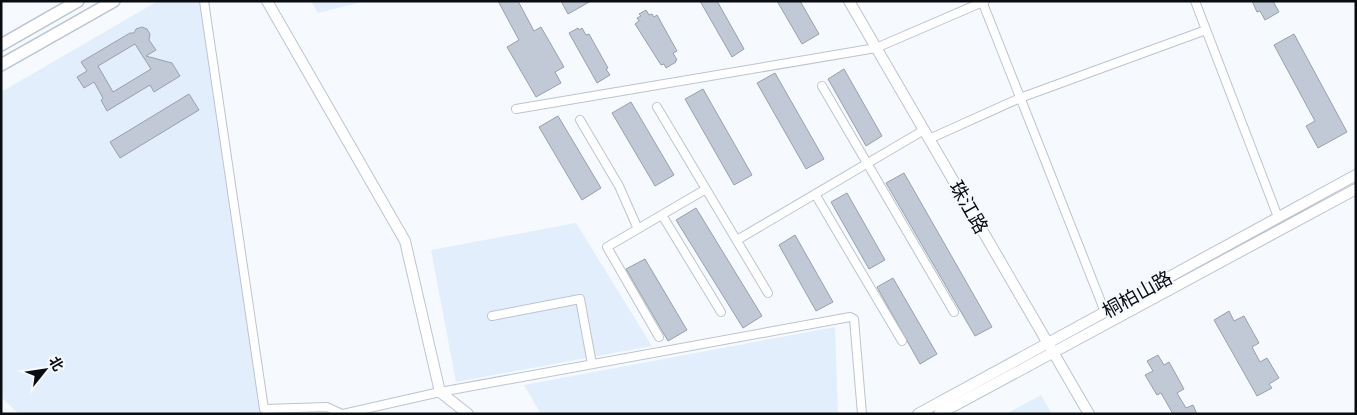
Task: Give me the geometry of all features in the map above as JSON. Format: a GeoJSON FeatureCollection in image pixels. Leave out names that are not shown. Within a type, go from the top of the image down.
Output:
{"type":"FeatureCollection","features":[{"type":"Feature","properties":{"kind":"main road"},"geometry":{"type":"LineString","coordinates":[[1,45],[78,1]]}},
{"type":"Feature","properties":{"kind":"main road"},"geometry":{"type":"LineString","coordinates":[[1,65],[114,1]]}},
{"type":"Feature","properties":{"kind":"street"},"geometry":{"type":"LineString","coordinates":[[204,1],[264,409],[327,411],[342,414],[440,392],[850,316],[854,319],[862,414]]}},
{"type":"Feature","properties":{"kind":"street"},"geometry":{"type":"LineString","coordinates":[[267,1],[405,241],[440,392],[468,414]]}},
{"type":"Feature","properties":{"kind":"street","name":"珠江路"},"geometry":{"type":"LineString","coordinates":[[849,1],[1089,414]]}},
{"type":"Feature","properties":{"kind":"street"},"geometry":{"type":"LineString","coordinates":[[1195,1],[1278,217]]}},
{"type":"Feature","properties":{"kind":"street"},"geometry":{"type":"LineString","coordinates":[[516,109],[876,48],[983,2],[1105,312]]}},
{"type":"Feature","properties":{"kind":"street"},"geometry":{"type":"LineString","coordinates":[[737,240],[868,163],[926,135],[1020,98],[1206,30]]}},
{"type":"Feature","properties":{"kind":"street"},"geometry":{"type":"LineString","coordinates":[[822,86],[954,312]]}},
{"type":"Feature","properties":{"kind":"street"},"geometry":{"type":"LineString","coordinates":[[657,107],[768,292]]}},
{"type":"Feature","properties":{"kind":"street"},"geometry":{"type":"LineString","coordinates":[[580,120],[619,186],[638,229]]}},
{"type":"Feature","properties":{"kind":"street","name":"桐柏山路"},"geometry":{"type":"LineString","coordinates":[[918,414],[1356,175]]}},
{"type":"Feature","properties":{"kind":"street"},"geometry":{"type":"LineString","coordinates":[[659,337],[607,247],[706,189]]}},
{"type":"Feature","properties":{"kind":"street","name":"桐柏山路"},"geometry":{"type":"LineString","coordinates":[[939,414],[1356,189]]}},
{"type":"Feature","properties":{"kind":"street"},"geometry":{"type":"LineString","coordinates":[[815,194],[902,341]]}},
{"type":"Feature","properties":{"kind":"street"},"geometry":{"type":"LineString","coordinates":[[662,215],[721,312]]}},
{"type":"Feature","properties":{"kind":"street"},"geometry":{"type":"LineString","coordinates":[[492,316],[580,299],[592,364]]}},
{"type":"Feature","properties":{"kind":"shaded area"},"geometry":{"type":"Polygon","coordinates":[[[158,1],[199,1],[263,414],[19,414],[1,397],[1,92],[158,1]]]}},
{"type":"Feature","properties":{"kind":"shaded area"},"geometry":{"type":"Polygon","coordinates":[[[311,1],[366,1],[318,13],[311,1]]]}},
{"type":"Feature","properties":{"kind":"shaded area"},"geometry":{"type":"Polygon","coordinates":[[[576,223],[652,346],[456,382],[431,250],[576,223]]]}},
{"type":"Feature","properties":{"kind":"shaded area"},"geometry":{"type":"Polygon","coordinates":[[[835,327],[838,414],[541,414],[524,385],[835,327]]]}},
{"type":"Feature","properties":{"kind":"shaded area"},"geometry":{"type":"Polygon","coordinates":[[[1041,395],[1052,414],[1006,414],[1041,395]]]}},
{"type":"Feature","properties":{"kind":"building"},"geometry":{"type":"Polygon","coordinates":[[[498,1],[518,1],[534,31],[541,27],[564,67],[555,72],[561,83],[536,97],[507,47],[519,40],[498,1]]]}},
{"type":"Feature","properties":{"kind":"building"},"geometry":{"type":"Polygon","coordinates":[[[561,1],[591,1],[568,14],[561,1]]]}},
{"type":"Feature","properties":{"kind":"building"},"geometry":{"type":"Polygon","coordinates":[[[700,1],[717,1],[744,49],[732,57],[700,1]]]}},
{"type":"Feature","properties":{"kind":"building"},"geometry":{"type":"Polygon","coordinates":[[[777,1],[800,1],[819,34],[802,44],[777,1]]]}},
{"type":"Feature","properties":{"kind":"building"},"geometry":{"type":"Polygon","coordinates":[[[1252,1],[1273,1],[1279,12],[1265,20],[1260,11],[1257,12],[1252,1]]]}},
{"type":"Feature","properties":{"kind":"building"},"geometry":{"type":"Polygon","coordinates":[[[646,10],[649,15],[652,14],[654,17],[657,15],[677,51],[673,53],[677,60],[676,62],[666,68],[664,64],[661,65],[635,24],[639,21],[637,18],[641,16],[639,14],[646,10]]]}},
{"type":"Feature","properties":{"kind":"building"},"geometry":{"type":"Polygon","coordinates":[[[142,27],[147,29],[150,34],[149,40],[156,50],[146,56],[172,63],[180,76],[154,92],[150,85],[107,111],[101,100],[103,98],[94,82],[84,88],[77,77],[87,71],[81,62],[130,33],[134,33],[136,29],[142,27]],[[135,44],[98,66],[113,92],[151,69],[135,44]]]}},
{"type":"Feature","properties":{"kind":"building"},"geometry":{"type":"Polygon","coordinates":[[[578,28],[579,30],[582,28],[586,35],[589,34],[608,68],[606,69],[610,75],[597,83],[569,33],[578,28]]]}},
{"type":"Feature","properties":{"kind":"building"},"geometry":{"type":"Polygon","coordinates":[[[1294,34],[1347,132],[1318,148],[1306,126],[1315,121],[1274,45],[1294,34]]]}},
{"type":"Feature","properties":{"kind":"building"},"geometry":{"type":"Polygon","coordinates":[[[844,69],[882,136],[866,146],[828,79],[844,69]]]}},
{"type":"Feature","properties":{"kind":"building"},"geometry":{"type":"Polygon","coordinates":[[[775,73],[824,159],[806,169],[757,83],[775,73]]]}},
{"type":"Feature","properties":{"kind":"building"},"geometry":{"type":"Polygon","coordinates":[[[703,89],[752,175],[734,185],[685,99],[703,89]]]}},
{"type":"Feature","properties":{"kind":"building"},"geometry":{"type":"Polygon","coordinates":[[[189,94],[199,110],[120,158],[110,142],[189,94]]]}},
{"type":"Feature","properties":{"kind":"building"},"geometry":{"type":"Polygon","coordinates":[[[631,102],[674,175],[655,186],[612,113],[631,102]]]}},
{"type":"Feature","properties":{"kind":"building"},"geometry":{"type":"Polygon","coordinates":[[[558,116],[601,188],[582,200],[539,127],[558,116]]]}},
{"type":"Feature","properties":{"kind":"building"},"geometry":{"type":"Polygon","coordinates":[[[904,173],[992,327],[975,336],[886,183],[904,173]]]}},
{"type":"Feature","properties":{"kind":"building"},"geometry":{"type":"Polygon","coordinates":[[[847,193],[885,260],[869,269],[831,202],[847,193]]]}},
{"type":"Feature","properties":{"kind":"building"},"geometry":{"type":"Polygon","coordinates":[[[696,208],[762,316],[743,328],[676,220],[696,208]]]}},
{"type":"Feature","properties":{"kind":"building"},"geometry":{"type":"Polygon","coordinates":[[[795,235],[833,302],[816,311],[779,245],[795,235]]]}},
{"type":"Feature","properties":{"kind":"building"},"geometry":{"type":"Polygon","coordinates":[[[645,259],[687,330],[668,341],[626,269],[645,259]]]}},
{"type":"Feature","properties":{"kind":"building"},"geometry":{"type":"Polygon","coordinates":[[[893,278],[937,354],[920,364],[877,287],[893,278]]]}},
{"type":"Feature","properties":{"kind":"building"},"geometry":{"type":"Polygon","coordinates":[[[1229,311],[1234,321],[1244,316],[1259,343],[1252,347],[1260,362],[1267,358],[1279,378],[1269,384],[1272,388],[1257,396],[1214,320],[1229,311]]]}},
{"type":"Feature","properties":{"kind":"building"},"geometry":{"type":"Polygon","coordinates":[[[1158,355],[1164,365],[1169,362],[1184,389],[1177,393],[1186,408],[1193,405],[1197,414],[1173,414],[1161,393],[1157,395],[1145,375],[1153,371],[1147,361],[1158,355]]]}}]}
